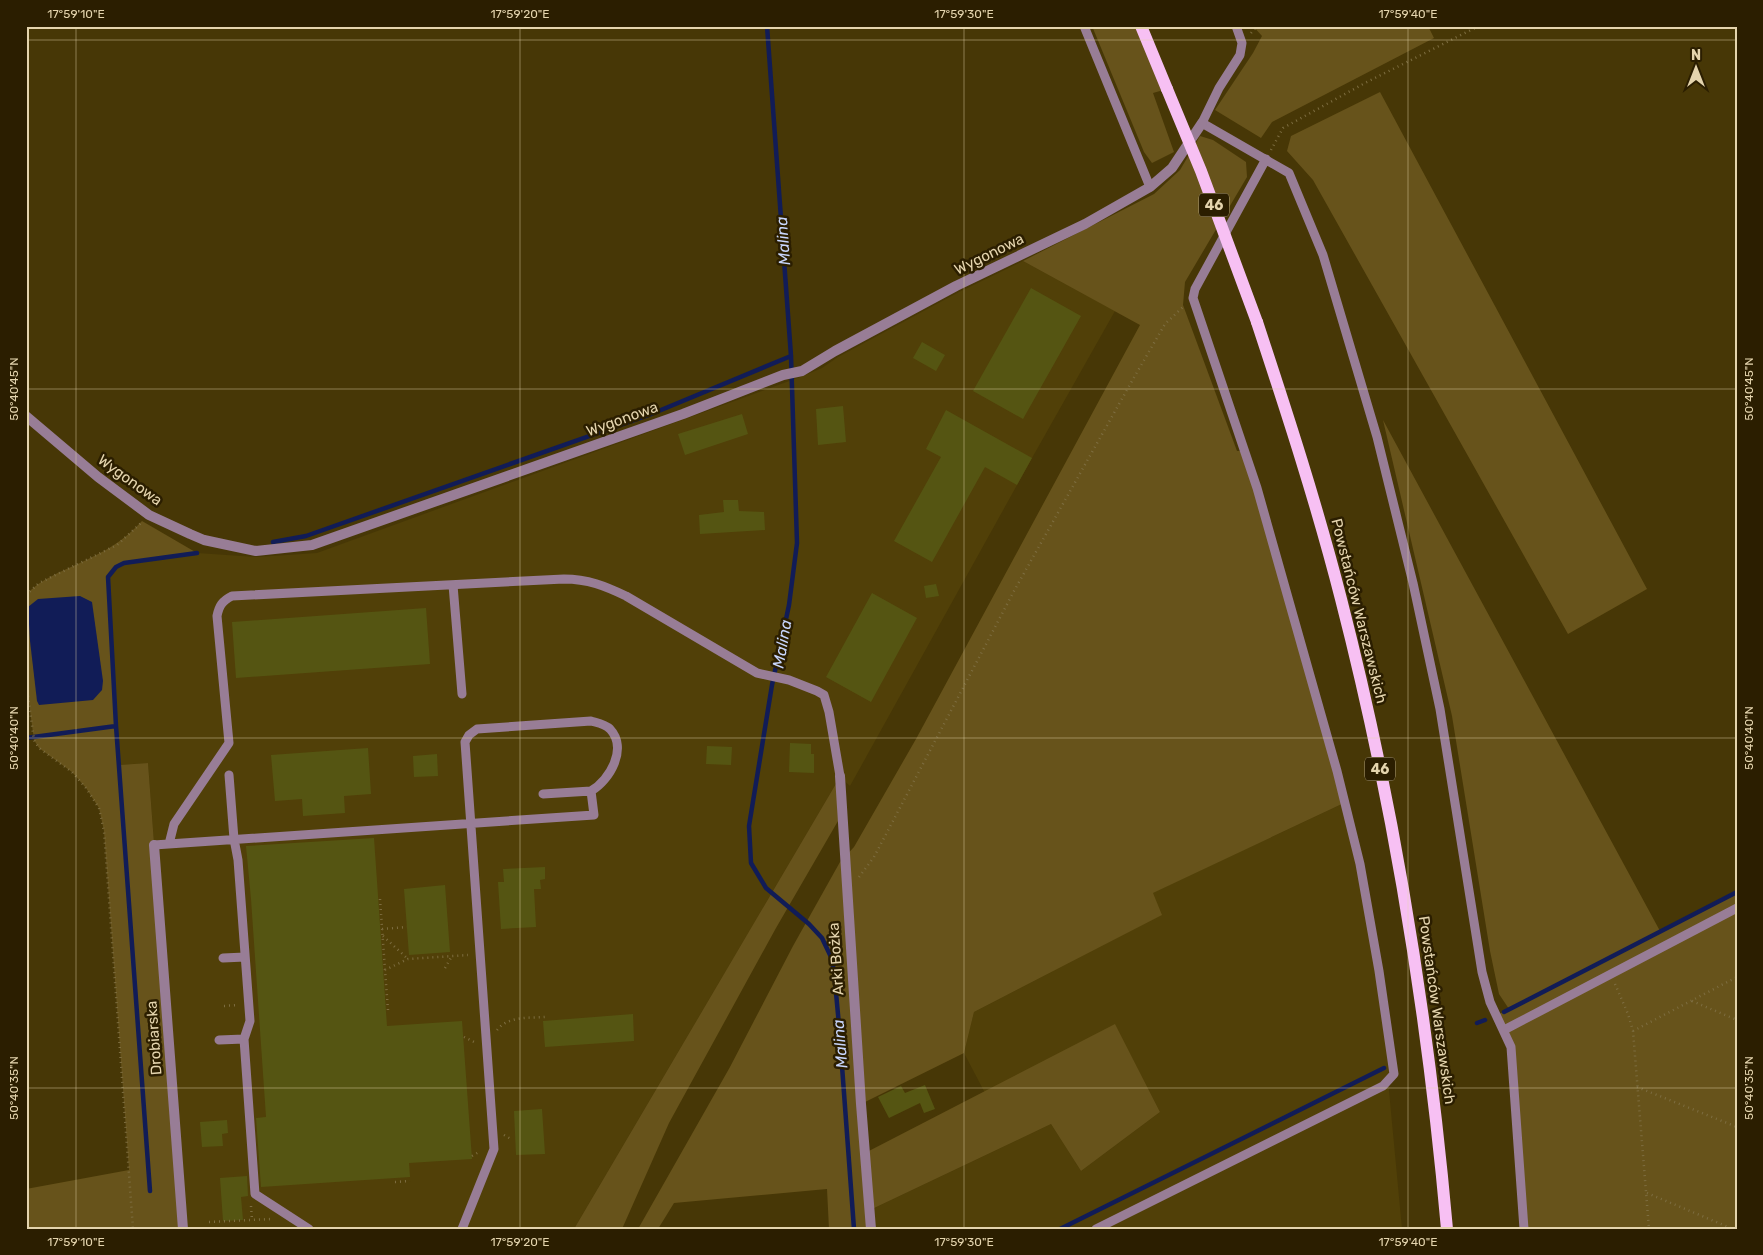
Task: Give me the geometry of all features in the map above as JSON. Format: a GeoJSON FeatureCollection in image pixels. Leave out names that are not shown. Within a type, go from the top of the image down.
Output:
{"type":"FeatureCollection","features":[{"type":"Feature","properties":{"kind":"main road","name":"Powstańców Warszawskich"},"geometry":{"type":"LineString","coordinates":[[1141,26],[1201,171],[1256,322],[1299,451],[1340,596],[1378,761],[1403,886],[1423,1015],[1439,1143],[1447,1229]]}},
{"type":"Feature","properties":{"kind":"street","name":"Wygonowa"},"geometry":{"type":"LineString","coordinates":[[26,416],[98,477],[149,515],[204,540],[256,551],[312,545],[682,414],[783,375],[802,371],[835,351],[956,286],[1085,224],[1150,188],[1172,168],[1202,123]]}},
{"type":"Feature","properties":{"kind":"street","name":"Arki Bożka"},"geometry":{"type":"LineString","coordinates":[[840,776],[871,1229]]}},
{"type":"Feature","properties":{"kind":"street","name":"Drobiarska"},"geometry":{"type":"LineString","coordinates":[[154,845],[183,1229]]}},
{"type":"Feature","properties":{"kind":"lane"},"geometry":{"type":"LineString","coordinates":[[1084,26],[1150,188]]}},
{"type":"Feature","properties":{"kind":"lane"},"geometry":{"type":"LineString","coordinates":[[1236,26],[1242,43],[1240,55],[1219,88],[1202,123],[1289,173],[1323,255],[1377,437],[1413,583],[1440,709],[1482,972],[1490,1002],[1511,1047],[1524,1229]]}},
{"type":"Feature","properties":{"kind":"lane"},"geometry":{"type":"LineString","coordinates":[[1096,1229],[1383,1086],[1394,1074],[1379,971],[1360,864],[1337,771],[1257,488],[1193,298],[1195,289],[1266,159]]}},
{"type":"Feature","properties":{"kind":"lane"},"geometry":{"type":"LineString","coordinates":[[170,844],[174,824],[229,743],[217,616],[219,607],[224,600],[232,596],[564,579],[591,581],[626,596],[757,673],[789,680],[817,691],[824,696],[829,712],[840,776]]}},
{"type":"Feature","properties":{"kind":"lane"},"geometry":{"type":"LineString","coordinates":[[453,585],[462,694]]}},
{"type":"Feature","properties":{"kind":"lane"},"geometry":{"type":"LineString","coordinates":[[462,1229],[494,1149],[465,742],[469,735],[477,729],[592,721],[602,724],[610,730],[616,740],[618,751],[611,770],[597,788],[591,791],[543,794]]}},
{"type":"Feature","properties":{"kind":"lane"},"geometry":{"type":"LineString","coordinates":[[229,776],[234,839],[238,860],[250,1021],[244,1039],[255,1194],[309,1229]]}},
{"type":"Feature","properties":{"kind":"lane"},"geometry":{"type":"LineString","coordinates":[[154,845],[594,815],[591,791]]}},
{"type":"Feature","properties":{"kind":"lane"},"geometry":{"type":"LineString","coordinates":[[1504,1030],[1737,908]]}},
{"type":"Feature","properties":{"kind":"lane"},"geometry":{"type":"LineString","coordinates":[[223,958],[245,957]]}},
{"type":"Feature","properties":{"kind":"lane"},"geometry":{"type":"LineString","coordinates":[[219,1040],[244,1039]]}},
{"type":"Feature","properties":{"kind":"path"},"geometry":{"type":"LineString","coordinates":[[1266,159],[1283,128],[1365,83],[1479,26]]}},
{"type":"Feature","properties":{"kind":"path"},"geometry":{"type":"LineString","coordinates":[[847,895],[874,857],[1014,591],[1165,324],[1193,298]]}},
{"type":"Feature","properties":{"kind":"path"},"geometry":{"type":"LineString","coordinates":[[26,595],[44,580],[117,545],[149,515]]}},
{"type":"Feature","properties":{"kind":"path"},"geometry":{"type":"LineString","coordinates":[[26,680],[34,740],[39,748],[72,772],[86,788],[99,808],[104,830],[133,1229]]}},
{"type":"Feature","properties":{"kind":"path"},"geometry":{"type":"LineString","coordinates":[[380,900],[388,1010]]}},
{"type":"Feature","properties":{"kind":"path"},"geometry":{"type":"LineString","coordinates":[[382,929],[407,927]]}},
{"type":"Feature","properties":{"kind":"path"},"geometry":{"type":"LineString","coordinates":[[383,935],[408,958]]}},
{"type":"Feature","properties":{"kind":"path"},"geometry":{"type":"LineString","coordinates":[[385,970],[408,958],[470,954]]}},
{"type":"Feature","properties":{"kind":"path"},"geometry":{"type":"LineString","coordinates":[[445,968],[452,956]]}},
{"type":"Feature","properties":{"kind":"path"},"geometry":{"type":"LineString","coordinates":[[1610,973],[1628,1014],[1633,1031],[1649,1229]]}},
{"type":"Feature","properties":{"kind":"path"},"geometry":{"type":"LineString","coordinates":[[1633,1031],[1737,978]]}},
{"type":"Feature","properties":{"kind":"path"},"geometry":{"type":"LineString","coordinates":[[1692,1001],[1737,1020]]}},
{"type":"Feature","properties":{"kind":"path"},"geometry":{"type":"LineString","coordinates":[[224,1006],[242,1004]]}},
{"type":"Feature","properties":{"kind":"path"},"geometry":{"type":"LineString","coordinates":[[496,1032],[500,1026],[511,1020],[545,1017]]}},
{"type":"Feature","properties":{"kind":"path"},"geometry":{"type":"LineString","coordinates":[[1637,1087],[1737,1126]]}},
{"type":"Feature","properties":{"kind":"path"},"geometry":{"type":"LineString","coordinates":[[395,1182],[410,1181]]}},
{"type":"Feature","properties":{"kind":"path"},"geometry":{"type":"LineString","coordinates":[[1646,1193],[1733,1229]]}},
{"type":"Feature","properties":{"kind":"path"},"geometry":{"type":"LineString","coordinates":[[209,1222],[275,1219]]}},
{"type":"Feature","properties":{"kind":"shaded area"},"geometry":{"type":"Polygon","coordinates":[[[1092,26],[1141,26],[1167,89],[1153,93],[1174,152],[1152,163],[1144,152],[1092,26]]]}},
{"type":"Feature","properties":{"kind":"shaded area"},"geometry":{"type":"Polygon","coordinates":[[[1253,26],[1428,26],[1434,38],[1272,122],[1261,138],[1215,110],[1253,53],[1262,36],[1253,26]]]}},
{"type":"Feature","properties":{"kind":"shaded area"},"geometry":{"type":"Polygon","coordinates":[[[1380,92],[1647,589],[1568,634],[1313,180],[1287,151],[1291,136],[1380,92]]]}},
{"type":"Feature","properties":{"kind":"shaded area"},"geometry":{"type":"Polygon","coordinates":[[[1200,136],[1213,140],[1246,162],[1247,177],[1185,282],[1183,305],[1237,451],[1244,451],[1344,803],[1153,893],[1162,915],[974,1012],[964,1053],[861,1104],[865,1153],[1115,1024],[1160,1112],[1081,1171],[1051,1124],[870,1210],[871,1229],[829,1229],[827,1189],[674,1203],[658,1229],[638,1229],[730,1067],[793,946],[840,862],[854,847],[916,739],[1140,325],[1023,261],[1154,194],[1180,170],[1200,136]]]}},
{"type":"Feature","properties":{"kind":"shaded area"},"geometry":{"type":"Polygon","coordinates":[[[1023,261],[1115,311],[850,786],[840,777],[574,1229],[183,1229],[148,763],[119,765],[108,577],[111,571],[124,563],[197,553],[257,557],[317,553],[803,376],[822,368],[838,357],[959,292],[1023,261]]]}},
{"type":"Feature","properties":{"kind":"shaded area"},"geometry":{"type":"Polygon","coordinates":[[[1383,420],[1660,931],[1737,892],[1737,1229],[1524,1229],[1513,1064],[1497,1015],[1509,1009],[1499,994],[1490,951],[1452,716],[1383,420]]]}},
{"type":"Feature","properties":{"kind":"shaded area"},"geometry":{"type":"Polygon","coordinates":[[[142,521],[197,553],[124,563],[116,567],[108,577],[119,765],[148,763],[183,1229],[26,1229],[26,1189],[129,1170],[104,831],[99,808],[86,788],[72,772],[39,748],[34,740],[26,681],[26,595],[44,580],[97,555],[113,545],[142,521]]]}},
{"type":"Feature","properties":{"kind":"shaded area"},"geometry":{"type":"Polygon","coordinates":[[[80,596],[92,602],[103,681],[102,690],[93,700],[39,705],[30,641],[28,607],[38,599],[80,596]]]}},
{"type":"Feature","properties":{"kind":"shaded area"},"geometry":{"type":"Polygon","coordinates":[[[837,782],[838,821],[776,928],[669,1123],[622,1229],[574,1229],[837,782]]]}},
{"type":"Feature","properties":{"kind":"shaded area"},"geometry":{"type":"Polygon","coordinates":[[[1344,803],[1360,864],[1394,1074],[1388,1080],[1402,1229],[871,1229],[870,1210],[1051,1124],[1081,1171],[1160,1112],[1115,1025],[985,1093],[964,1053],[974,1012],[1161,915],[1152,893],[1344,803]]]}},
{"type":"Feature","properties":{"kind":"building"},"geometry":{"type":"Polygon","coordinates":[[[1031,288],[1081,316],[1023,419],[973,391],[1031,288]]]}},
{"type":"Feature","properties":{"kind":"building"},"geometry":{"type":"Polygon","coordinates":[[[922,342],[945,355],[936,371],[913,358],[922,342]]]}},
{"type":"Feature","properties":{"kind":"building"},"geometry":{"type":"Polygon","coordinates":[[[843,406],[846,442],[818,445],[816,409],[843,406]]]}},
{"type":"Feature","properties":{"kind":"building"},"geometry":{"type":"Polygon","coordinates":[[[946,410],[1032,458],[1017,485],[985,467],[932,562],[894,541],[941,457],[926,449],[946,410]]]}},
{"type":"Feature","properties":{"kind":"building"},"geometry":{"type":"Polygon","coordinates":[[[742,414],[748,434],[685,455],[678,434],[742,414]]]}},
{"type":"Feature","properties":{"kind":"building"},"geometry":{"type":"Polygon","coordinates":[[[723,500],[738,500],[739,511],[764,512],[765,530],[700,534],[699,515],[724,512],[723,500]]]}},
{"type":"Feature","properties":{"kind":"building"},"geometry":{"type":"Polygon","coordinates":[[[936,584],[939,596],[926,598],[924,586],[936,584]]]}},
{"type":"Feature","properties":{"kind":"building"},"geometry":{"type":"Polygon","coordinates":[[[872,593],[917,618],[871,702],[826,677],[872,593]]]}},
{"type":"Feature","properties":{"kind":"building"},"geometry":{"type":"Polygon","coordinates":[[[426,608],[430,664],[236,678],[232,622],[426,608]]]}},
{"type":"Feature","properties":{"kind":"building"},"geometry":{"type":"Polygon","coordinates":[[[790,743],[811,744],[811,754],[814,754],[814,773],[789,772],[790,743]]]}},
{"type":"Feature","properties":{"kind":"building"},"geometry":{"type":"Polygon","coordinates":[[[707,746],[732,747],[731,765],[706,764],[707,746]]]}},
{"type":"Feature","properties":{"kind":"building"},"geometry":{"type":"Polygon","coordinates":[[[368,748],[371,794],[344,796],[345,813],[303,816],[302,799],[275,801],[271,755],[368,748]]]}},
{"type":"Feature","properties":{"kind":"building"},"geometry":{"type":"Polygon","coordinates":[[[437,754],[438,776],[414,777],[413,756],[437,754]]]}},
{"type":"Feature","properties":{"kind":"building"},"geometry":{"type":"Polygon","coordinates":[[[374,838],[387,1026],[462,1021],[472,1159],[409,1163],[410,1177],[261,1187],[256,1118],[266,1117],[246,846],[374,838]]]}},
{"type":"Feature","properties":{"kind":"building"},"geometry":{"type":"Polygon","coordinates":[[[545,867],[545,879],[540,880],[541,889],[534,889],[536,927],[501,929],[498,882],[504,882],[503,869],[545,867]]]}},
{"type":"Feature","properties":{"kind":"building"},"geometry":{"type":"Polygon","coordinates":[[[445,885],[450,952],[409,955],[404,889],[445,885]]]}},
{"type":"Feature","properties":{"kind":"building"},"geometry":{"type":"Polygon","coordinates":[[[633,1014],[634,1041],[545,1047],[543,1021],[633,1014]]]}},
{"type":"Feature","properties":{"kind":"building"},"geometry":{"type":"Polygon","coordinates":[[[925,1085],[935,1109],[924,1113],[920,1103],[889,1118],[878,1097],[901,1086],[905,1093],[925,1085]]]}},
{"type":"Feature","properties":{"kind":"building"},"geometry":{"type":"Polygon","coordinates":[[[542,1109],[545,1154],[516,1155],[514,1111],[542,1109]]]}},
{"type":"Feature","properties":{"kind":"building"},"geometry":{"type":"Polygon","coordinates":[[[227,1120],[228,1133],[222,1134],[223,1146],[202,1147],[200,1122],[227,1120]]]}},
{"type":"Feature","properties":{"kind":"building"},"geometry":{"type":"Polygon","coordinates":[[[247,1176],[248,1196],[241,1197],[243,1220],[223,1221],[220,1178],[247,1176]]]}},
{"type":"Feature","properties":{"kind":"waterway","name":"Malina"},"geometry":{"type":"LineString","coordinates":[[767,26],[791,356],[797,543],[789,605],[772,685],[749,826],[751,863],[766,888],[809,924],[822,938],[831,957],[839,1025],[854,1229]]}},
{"type":"Feature","properties":{"kind":"waterway"},"geometry":{"type":"LineString","coordinates":[[273,542],[306,536],[649,415],[791,356]]}},
{"type":"Feature","properties":{"kind":"waterway"},"geometry":{"type":"LineString","coordinates":[[150,1191],[116,726],[108,577],[116,567],[124,563],[197,553]]}},
{"type":"Feature","properties":{"kind":"waterway"},"geometry":{"type":"LineString","coordinates":[[26,738],[116,726]]}},
{"type":"Feature","properties":{"kind":"waterway"},"geometry":{"type":"LineString","coordinates":[[1504,1012],[1737,892]]}},
{"type":"Feature","properties":{"kind":"waterway"},"geometry":{"type":"LineString","coordinates":[[1477,1023],[1485,1020]]}},
{"type":"Feature","properties":{"kind":"waterway"},"geometry":{"type":"LineString","coordinates":[[1060,1229],[1384,1068]]}}]}
